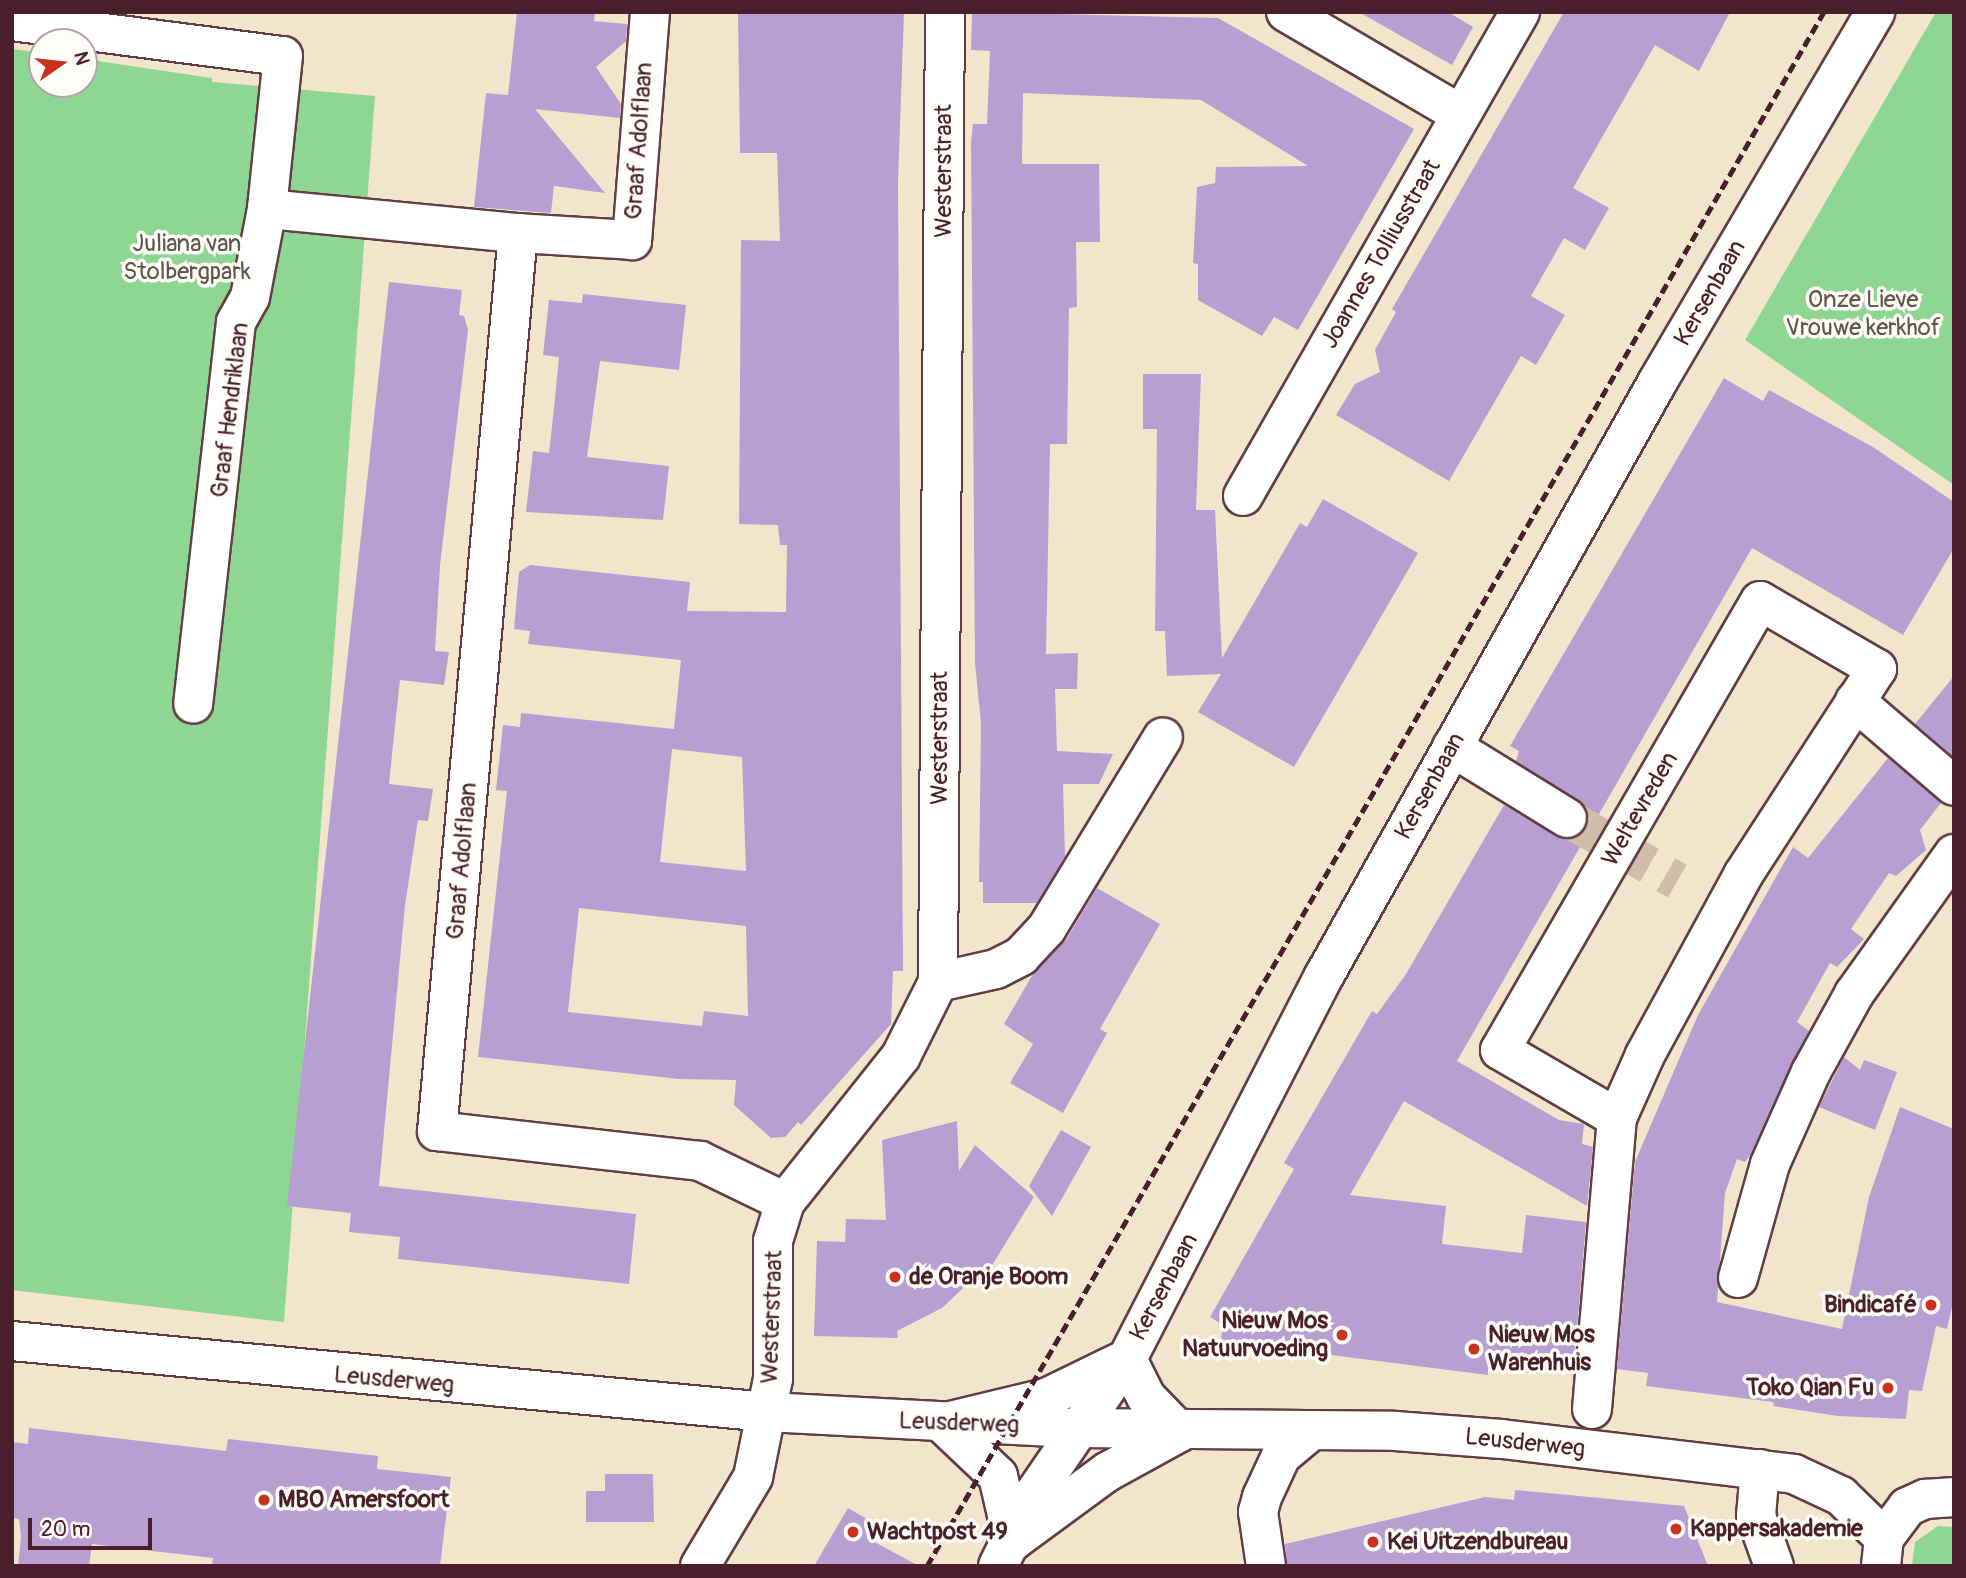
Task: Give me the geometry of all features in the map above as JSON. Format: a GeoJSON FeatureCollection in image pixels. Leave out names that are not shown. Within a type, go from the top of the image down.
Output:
{"type":"FeatureCollection","features":[{"type":"Feature","properties":{"kind":"street","name":"Graaf Adolflaan"},"geometry":{"type":"LineString","coordinates":[[267,209],[518,233],[632,240],[650,12]]}},
{"type":"Feature","properties":{"kind":"street","name":"Westerstraat"},"geometry":{"type":"LineString","coordinates":[[700,1566],[753,1477],[773,1380],[773,1241],[785,1202],[901,1056],[938,982],[944,12]]}},
{"type":"Feature","properties":{"kind":"street"},"geometry":{"type":"LineString","coordinates":[[1286,12],[1460,114]]}},
{"type":"Feature","properties":{"kind":"street","name":"Joannes Tolliusstraat"},"geometry":{"type":"LineString","coordinates":[[1243,496],[1520,12]]}},
{"type":"Feature","properties":{"kind":"street","name":"Kersenbaan"},"geometry":{"type":"LineString","coordinates":[[1005,1553],[1032,1497],[1127,1359],[1324,976],[1658,381],[1875,12]]}},
{"type":"Feature","properties":{"kind":"street","name":"Graaf Hendriklaan"},"geometry":{"type":"LineString","coordinates":[[12,21],[283,56],[267,209],[250,298],[236,322],[201,668],[193,704]]}},
{"type":"Feature","properties":{"kind":"street","name":"Graaf Adolflaan"},"geometry":{"type":"LineString","coordinates":[[518,233],[437,1131],[700,1161],[785,1202]]}},
{"type":"Feature","properties":{"kind":"street","name":"Weltevreden"},"geometry":{"type":"LineString","coordinates":[[1592,1409],[1617,1118],[1644,1055],[1743,874],[1877,669],[1760,601],[1500,1050],[1617,1118]]}},
{"type":"Feature","properties":{"kind":"street"},"geometry":{"type":"LineString","coordinates":[[1855,701],[1954,786]]}},
{"type":"Feature","properties":{"kind":"street"},"geometry":{"type":"LineString","coordinates":[[938,982],[996,970],[1021,956],[1047,928],[1163,737]]}},
{"type":"Feature","properties":{"kind":"street"},"geometry":{"type":"LineString","coordinates":[[1452,747],[1567,818]]}},
{"type":"Feature","properties":{"kind":"street"},"geometry":{"type":"LineString","coordinates":[[1738,1278],[1770,1164],[1811,1072],[1854,994],[1954,854]]}},
{"type":"Feature","properties":{"kind":"street","name":"Leusderweg"},"geometry":{"type":"LineString","coordinates":[[12,1341],[767,1412],[942,1423],[1180,1432],[1311,1430],[1502,1439],[1794,1474],[1822,1484],[1841,1496],[1883,1552]]}},
{"type":"Feature","properties":{"kind":"street"},"geometry":{"type":"LineString","coordinates":[[942,1423],[1046,1398],[1127,1359],[1146,1397],[1180,1432],[1107,1472],[1005,1553]]}},
{"type":"Feature","properties":{"kind":"street"},"geometry":{"type":"LineString","coordinates":[[942,1423],[998,1476],[1005,1553]]}},
{"type":"Feature","properties":{"kind":"street"},"geometry":{"type":"LineString","coordinates":[[1266,1566],[1258,1512],[1262,1497],[1281,1456],[1311,1430]]}},
{"type":"Feature","properties":{"kind":"street"},"geometry":{"type":"LineString","coordinates":[[1760,1469],[1756,1516],[1774,1566]]}},
{"type":"Feature","properties":{"kind":"street"},"geometry":{"type":"LineString","coordinates":[[1883,1552],[1907,1507],[1925,1499],[1954,1497]]}},
{"type":"Feature","properties":{"kind":"green space","name":"Onze Lieve Vrouwe kerkhof"},"geometry":{"type":"Polygon","coordinates":[[[1936,12],[1954,12],[1954,485],[1745,340],[1936,12]]]}},
{"type":"Feature","properties":{"kind":"green space","name":"Juliana van Stolbergpark"},"geometry":{"type":"Polygon","coordinates":[[[12,49],[28,51],[28,98],[98,98],[98,61],[212,78],[212,82],[375,96],[284,1322],[12,1290],[12,49]]]}},
{"type":"Feature","properties":{"kind":"green space"},"geometry":{"type":"Polygon","coordinates":[[[1938,1526],[1954,1527],[1954,1566],[1912,1566],[1915,1542],[1938,1526]]]}},
{"type":"Feature","properties":{"kind":"building"},"geometry":{"type":"Polygon","coordinates":[[[517,12],[595,12],[594,21],[627,24],[626,41],[596,67],[621,104],[620,118],[535,109],[605,193],[554,186],[551,213],[474,207],[486,93],[508,95],[517,12]]]}},
{"type":"Feature","properties":{"kind":"building"},"geometry":{"type":"Polygon","coordinates":[[[738,12],[904,12],[898,183],[903,971],[893,971],[891,1024],[801,1125],[798,1122],[785,1137],[771,1138],[734,1105],[736,1080],[679,1079],[478,1057],[507,791],[496,790],[503,725],[520,727],[521,713],[674,729],[681,660],[528,644],[530,631],[514,629],[519,572],[530,565],[690,582],[687,611],[786,612],[787,545],[780,545],[778,525],[739,524],[741,240],[780,241],[777,153],[740,153],[738,12]],[[672,749],[660,862],[746,871],[742,757],[672,749]],[[579,908],[568,1012],[702,1026],[704,1011],[748,1016],[746,926],[579,908]]]}},
{"type":"Feature","properties":{"kind":"building"},"geometry":{"type":"Polygon","coordinates":[[[972,12],[1218,18],[1414,129],[1298,330],[1274,317],[1262,336],[1198,300],[1198,264],[1193,263],[1197,187],[1215,183],[1216,167],[1308,166],[1201,100],[1023,93],[1022,164],[1099,164],[1100,242],[1076,242],[1077,307],[1069,308],[1067,444],[1050,444],[1046,654],[1078,653],[1077,689],[1055,689],[1057,751],[1113,754],[1099,784],[1063,784],[1065,856],[1037,903],[983,903],[983,882],[979,882],[981,723],[975,663],[971,143],[973,124],[987,124],[990,51],[971,50],[972,12]]]}},
{"type":"Feature","properties":{"kind":"building"},"geometry":{"type":"Polygon","coordinates":[[[1359,12],[1448,12],[1473,27],[1452,65],[1359,12]]]}},
{"type":"Feature","properties":{"kind":"building"},"geometry":{"type":"Polygon","coordinates":[[[1564,12],[1730,12],[1699,71],[1655,45],[1573,188],[1609,208],[1585,250],[1564,238],[1531,296],[1565,315],[1536,365],[1521,356],[1449,481],[1336,415],[1355,384],[1380,372],[1375,350],[1396,312],[1392,309],[1564,12]]]}},
{"type":"Feature","properties":{"kind":"building"},"geometry":{"type":"Polygon","coordinates":[[[389,282],[462,290],[459,315],[464,316],[468,330],[440,565],[435,651],[449,652],[444,685],[400,680],[395,726],[389,784],[433,789],[428,821],[418,820],[405,905],[379,1186],[636,1214],[629,1284],[398,1259],[400,1237],[349,1232],[351,1213],[287,1206],[389,282]]]}},
{"type":"Feature","properties":{"kind":"building"},"geometry":{"type":"Polygon","coordinates":[[[583,294],[686,305],[679,370],[600,361],[587,457],[669,466],[663,520],[526,512],[533,451],[549,453],[554,408],[559,357],[543,355],[549,300],[582,303],[583,294]]]}},
{"type":"Feature","properties":{"kind":"building"},"geometry":{"type":"Polygon","coordinates":[[[1143,374],[1201,374],[1196,510],[1215,510],[1222,658],[1300,523],[1307,527],[1323,499],[1418,553],[1294,767],[1198,712],[1221,674],[1167,676],[1165,631],[1155,631],[1157,429],[1143,429],[1143,374]]]}},
{"type":"Feature","properties":{"kind":"building"},"geometry":{"type":"Polygon","coordinates":[[[1724,378],[1763,401],[1769,390],[1873,447],[1954,502],[1954,548],[1903,635],[1752,548],[1457,1061],[1559,1120],[1584,1124],[1582,1144],[1593,1147],[1587,1206],[1404,1101],[1350,1195],[1446,1206],[1442,1244],[1522,1253],[1526,1215],[1586,1222],[1574,1364],[1542,1362],[1542,1374],[1488,1368],[1488,1375],[1221,1341],[1223,1325],[1210,1317],[1294,1169],[1284,1163],[1372,1011],[1377,1014],[1406,974],[1504,805],[1566,840],[1586,829],[1586,807],[1516,761],[1519,751],[1510,746],[1724,378]]]}},
{"type":"Feature","properties":{"kind":"building"},"geometry":{"type":"Polygon","coordinates":[[[1954,676],[1954,757],[1915,724],[1954,676]]]}},
{"type":"Feature","properties":{"kind":"building"},"geometry":{"type":"Polygon","coordinates":[[[1888,758],[1941,803],[1920,830],[1926,850],[1896,876],[1889,873],[1851,929],[1864,939],[1837,967],[1830,963],[1797,1022],[1809,1031],[1750,1155],[1745,1162],[1737,1159],[1725,1193],[1717,1302],[1842,1329],[1869,1197],[1900,1107],[1954,1129],[1954,1298],[1947,1329],[1936,1326],[1922,1391],[1909,1390],[1906,1419],[1838,1416],[1774,1406],[1773,1402],[1646,1386],[1648,1373],[1617,1369],[1635,1162],[1698,1015],[1793,847],[1808,858],[1888,758]]]}},
{"type":"Feature","properties":{"kind":"building"},"geometry":{"type":"Polygon","coordinates":[[[1097,888],[1160,924],[1100,1029],[1107,1033],[1063,1113],[1010,1083],[1033,1044],[1004,1024],[1033,974],[1066,940],[1097,888]]]}},
{"type":"Feature","properties":{"kind":"building"},"geometry":{"type":"Polygon","coordinates":[[[1844,1057],[1860,1070],[1864,1060],[1897,1072],[1875,1130],[1819,1107],[1844,1057]]]}},
{"type":"Feature","properties":{"kind":"building"},"geometry":{"type":"Polygon","coordinates":[[[957,1121],[959,1171],[975,1145],[1034,1197],[983,1280],[977,1275],[942,1308],[897,1331],[898,1338],[814,1336],[817,1241],[845,1242],[846,1219],[886,1220],[882,1140],[957,1121]]]}},
{"type":"Feature","properties":{"kind":"building"},"geometry":{"type":"Polygon","coordinates":[[[1061,1130],[1091,1147],[1052,1216],[1029,1186],[1061,1130]]]}},
{"type":"Feature","properties":{"kind":"building","name":"MBO Amersfoort"},"geometry":{"type":"Polygon","coordinates":[[[29,1428],[226,1451],[228,1439],[378,1456],[377,1469],[451,1477],[440,1566],[212,1566],[213,1558],[92,1544],[89,1566],[18,1566],[21,1536],[19,1519],[12,1518],[12,1442],[28,1444],[29,1428]]]}},
{"type":"Feature","properties":{"kind":"building"},"geometry":{"type":"Polygon","coordinates":[[[605,1474],[653,1474],[654,1522],[586,1522],[586,1491],[605,1491],[605,1474]]]}},
{"type":"Feature","properties":{"kind":"building"},"geometry":{"type":"Polygon","coordinates":[[[1515,1490],[1684,1506],[1708,1566],[1287,1566],[1285,1544],[1485,1497],[1514,1500],[1515,1490]]]}},
{"type":"Feature","properties":{"kind":"building","name":"Wachtpost 49"},"geometry":{"type":"Polygon","coordinates":[[[848,1508],[877,1525],[869,1539],[919,1566],[814,1566],[848,1508]]]}},
{"type":"Feature","properties":{"kind":"tunnel"},"geometry":{"type":"LineString","coordinates":[[1567,818],[1677,881]]}},
{"type":"Feature","properties":{"kind":"railway"},"geometry":{"type":"LineString","coordinates":[[927,1566],[1824,12]]}},
{"type":"Feature","properties":{"kind":"place","name":"de Oranje Boom"},"geometry":{"type":"Point","coordinates":[895,1277]}},
{"type":"Feature","properties":{"kind":"place","name":"Bindicafé"},"geometry":{"type":"Point","coordinates":[1931,1305]}},
{"type":"Feature","properties":{"kind":"place","name":"Nieuw Mos Natuurvoeding"},"geometry":{"type":"Point","coordinates":[1342,1335]}},
{"type":"Feature","properties":{"kind":"place","name":"Nieuw Mos Warenhuis"},"geometry":{"type":"Point","coordinates":[1474,1349]}},
{"type":"Feature","properties":{"kind":"place","name":"Toko Qian Fu"},"geometry":{"type":"Point","coordinates":[1888,1388]}},
{"type":"Feature","properties":{"kind":"place","name":"MBO Amersfoort"},"geometry":{"type":"Point","coordinates":[264,1500]}},
{"type":"Feature","properties":{"kind":"place","name":"Kappersakademie"},"geometry":{"type":"Point","coordinates":[1676,1529]}},
{"type":"Feature","properties":{"kind":"place","name":"Wachtpost 49"},"geometry":{"type":"Point","coordinates":[853,1532]}},
{"type":"Feature","properties":{"kind":"place","name":"Kei Uitzendbureau"},"geometry":{"type":"Point","coordinates":[1373,1542]}}]}
